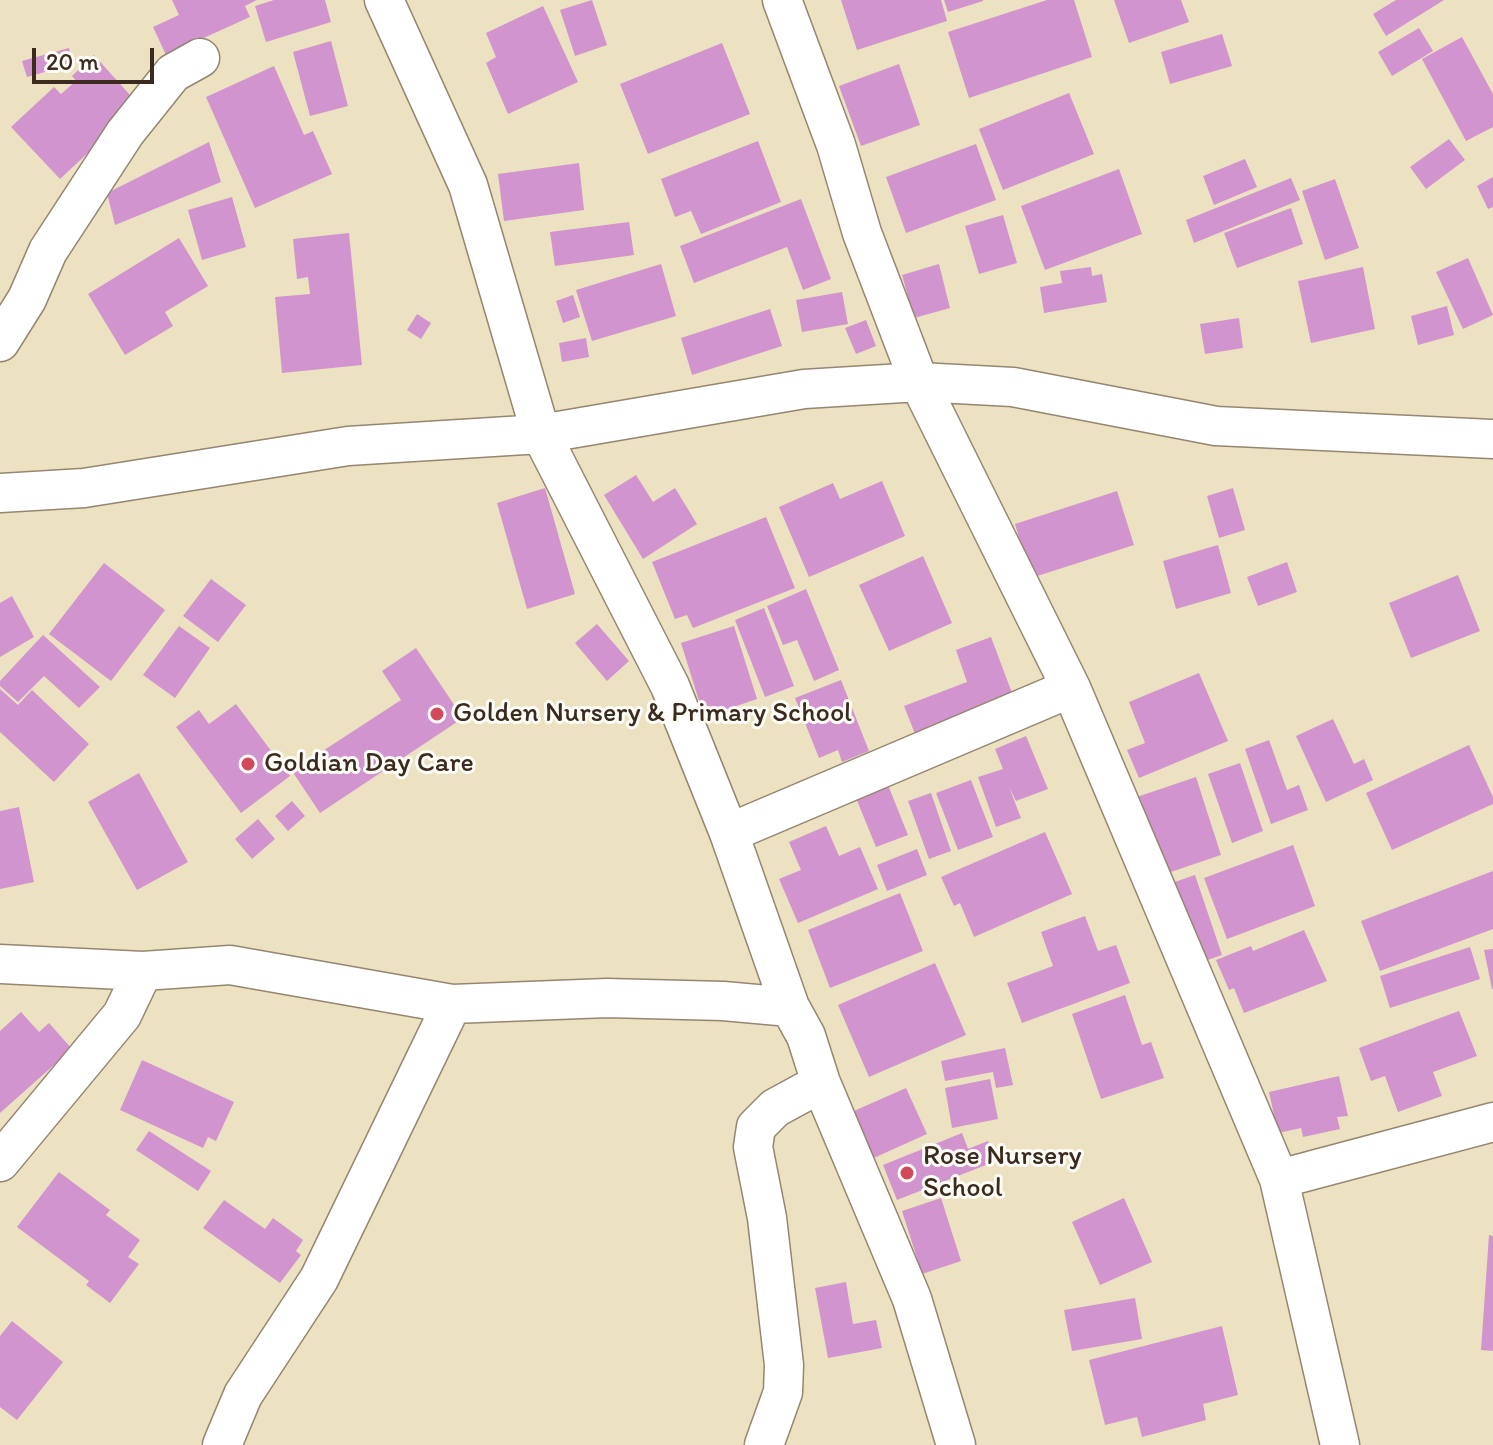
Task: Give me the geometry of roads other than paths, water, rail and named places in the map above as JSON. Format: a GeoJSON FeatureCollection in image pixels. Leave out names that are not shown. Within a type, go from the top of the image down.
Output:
{"type":"FeatureCollection","features":[{"type":"Feature","properties":{"kind":"street"},"geometry":{"type":"LineString","coordinates":[[384,0],[468,185],[541,434],[670,686],[729,833],[790,1007],[806,1036],[821,1083],[912,1299],[956,1445]]}},
{"type":"Feature","properties":{"kind":"street"},"geometry":{"type":"LineString","coordinates":[[782,0],[836,145],[862,233],[919,382],[1071,688],[1279,1179],[1340,1445]]}},
{"type":"Feature","properties":{"kind":"street"},"geometry":{"type":"LineString","coordinates":[[0,342],[22,309],[48,251],[125,133],[173,73],[200,58]]}},
{"type":"Feature","properties":{"kind":"street"},"geometry":{"type":"LineString","coordinates":[[0,493],[84,488],[348,446],[541,434],[804,389],[919,382],[1013,387],[1216,426],[1327,428],[1419,438],[1493,439]]}},
{"type":"Feature","properties":{"kind":"street"},"geometry":{"type":"LineString","coordinates":[[729,833],[1071,688]]}},
{"type":"Feature","properties":{"kind":"street"},"geometry":{"type":"LineString","coordinates":[[0,964],[143,971],[230,965],[452,1004],[607,998],[723,1001],[790,1007]]}},
{"type":"Feature","properties":{"kind":"street"},"geometry":{"type":"LineString","coordinates":[[0,1162],[122,1015],[143,971]]}},
{"type":"Feature","properties":{"kind":"street"},"geometry":{"type":"LineString","coordinates":[[222,1445],[243,1395],[319,1279],[452,1004]]}},
{"type":"Feature","properties":{"kind":"street"},"geometry":{"type":"LineString","coordinates":[[764,1445],[783,1392],[784,1365],[767,1218],[753,1147],[756,1127],[775,1108],[821,1083]]}},
{"type":"Feature","properties":{"kind":"street"},"geometry":{"type":"LineString","coordinates":[[1279,1179],[1493,1122]]}},
{"type":"Feature","properties":{"kind":"place","name":"Golden Nursery & Primary School"},"geometry":{"type":"Point","coordinates":[437,714]}},
{"type":"Feature","properties":{"kind":"place","name":"Goldian Day Care"},"geometry":{"type":"Point","coordinates":[248,764]}},
{"type":"Feature","properties":{"kind":"place","name":"Rose Nursery School"},"geometry":{"type":"Point","coordinates":[907,1173]}}]}
